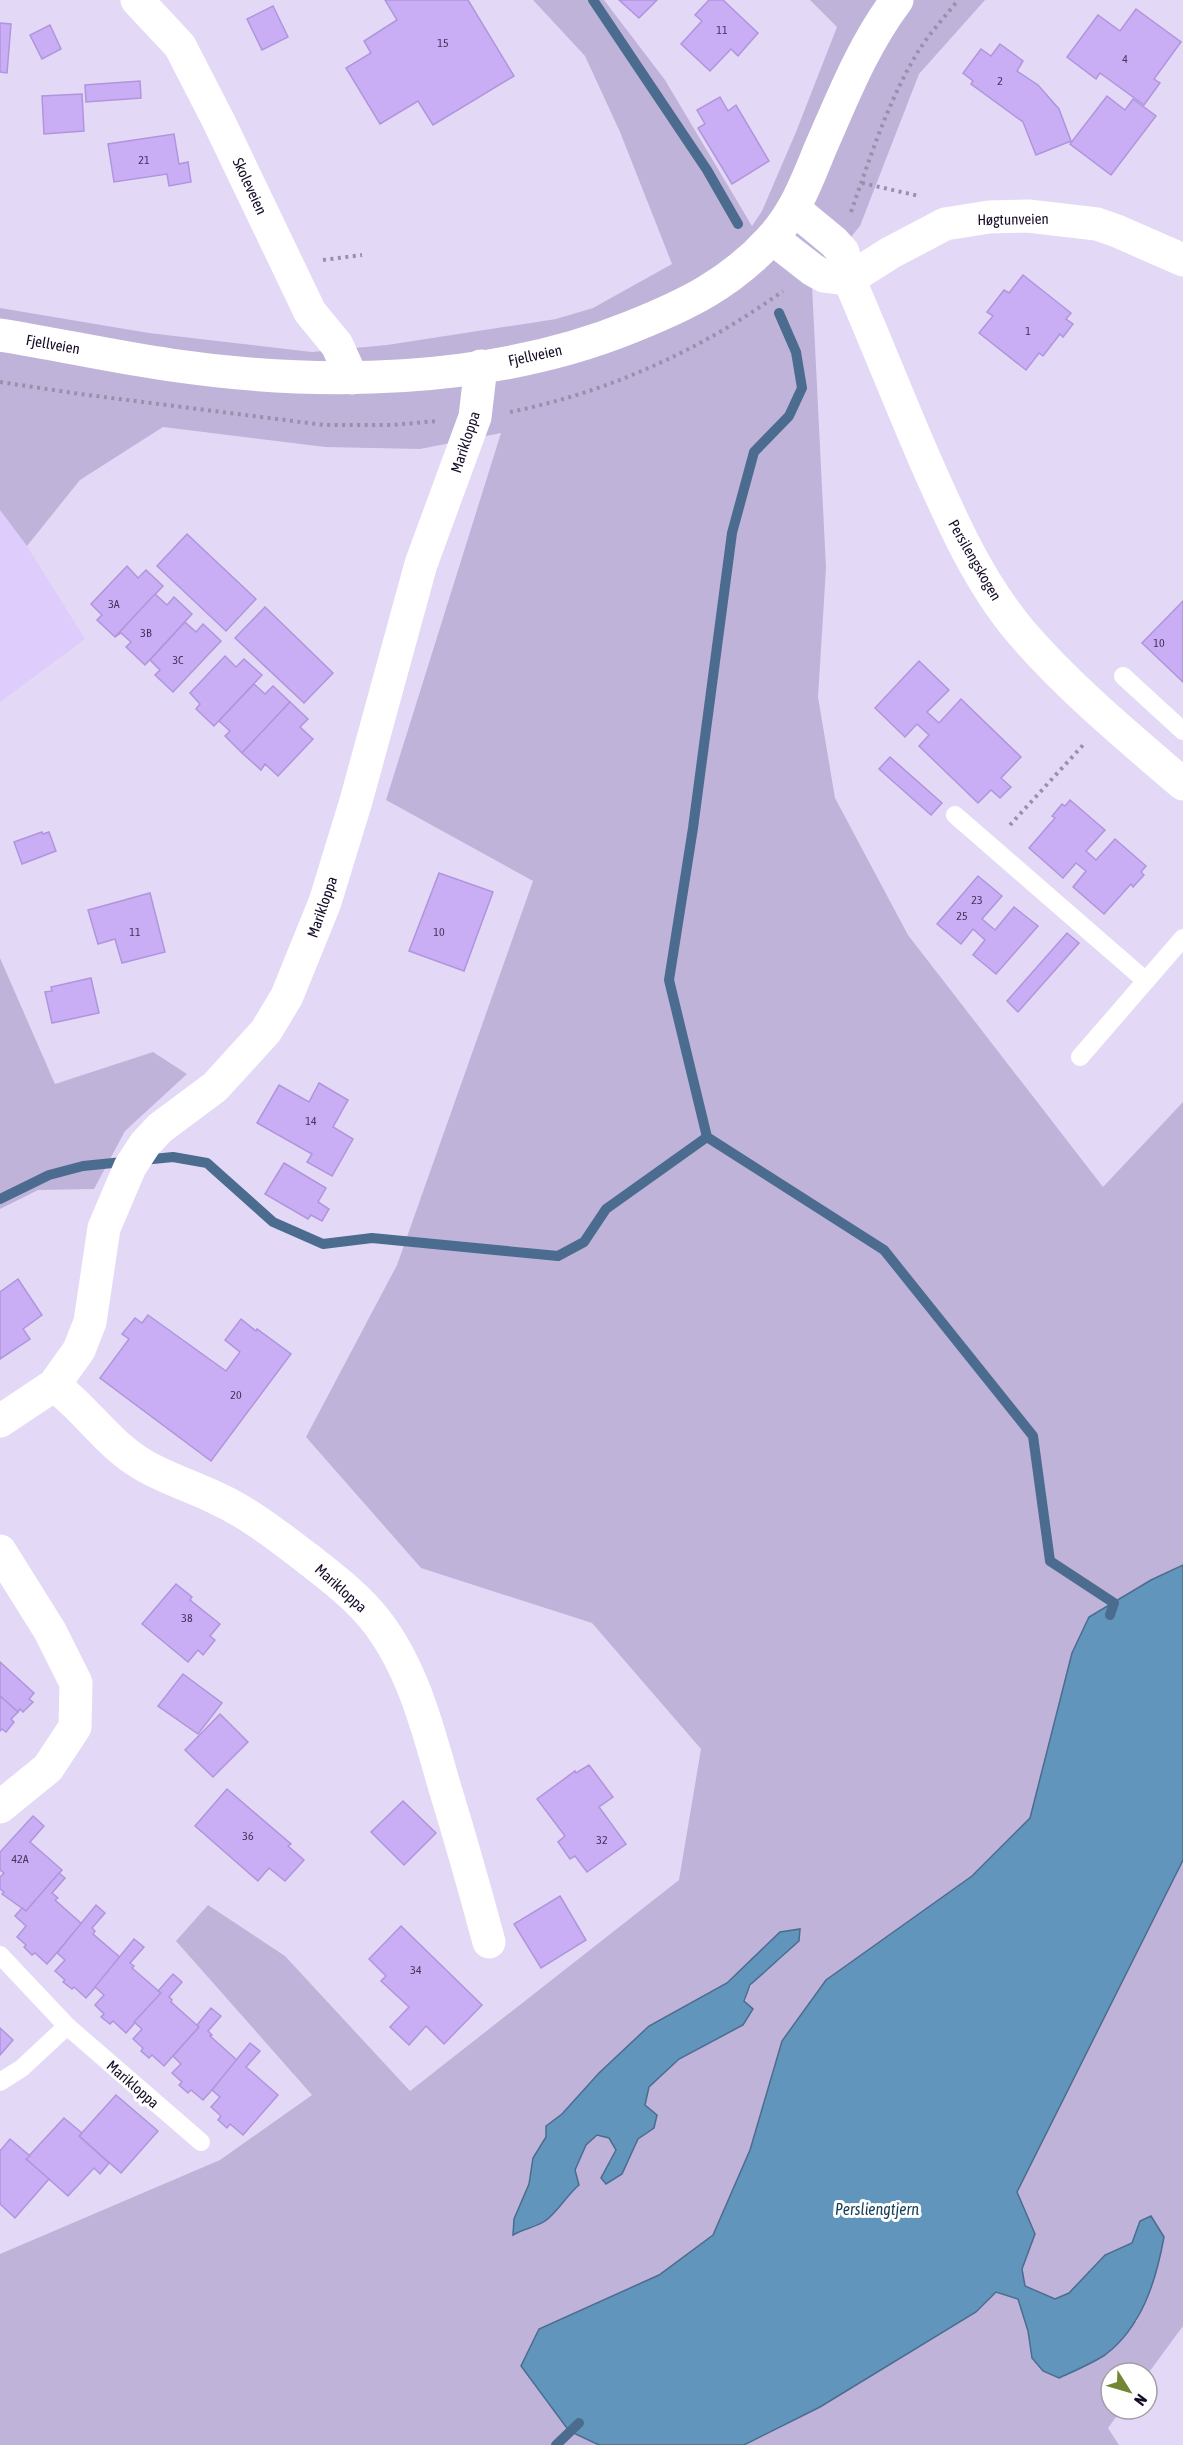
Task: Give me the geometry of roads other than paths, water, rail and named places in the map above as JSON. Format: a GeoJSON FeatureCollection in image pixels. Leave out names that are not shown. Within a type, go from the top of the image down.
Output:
{"type":"FeatureCollection","features":[{"type":"Feature","properties":{"kind":"street","name":"Skoleveien"},"geometry":{"type":"LineString","coordinates":[[137,0],[180,46],[310,312],[337,345],[352,378]]}},
{"type":"Feature","properties":{"kind":"street","name":"Fjellveien"},"geometry":{"type":"LineString","coordinates":[[0,335],[171,365],[281,376],[352,378],[419,375],[481,366],[554,352],[599,340],[685,306],[717,286],[772,238],[794,209],[859,59],[881,21],[897,0]]}},
{"type":"Feature","properties":{"kind":"street","name":"Persilengskogen"},"geometry":{"type":"LineString","coordinates":[[794,209],[843,252],[849,279],[955,529],[991,591],[1020,630],[1107,719],[1183,783]]}},
{"type":"Feature","properties":{"kind":"street","name":"Høgtunveien"},"geometry":{"type":"LineString","coordinates":[[849,279],[890,253],[945,224],[989,217],[1028,216],[1097,224],[1183,260]]}},
{"type":"Feature","properties":{"kind":"street"},"geometry":{"type":"LineString","coordinates":[[772,238],[824,276],[849,279]]}},
{"type":"Feature","properties":{"kind":"street","name":"Marikloppa"},"geometry":{"type":"LineString","coordinates":[[0,1421],[54,1385],[79,1350],[90,1322],[104,1228],[130,1167],[145,1144],[160,1128],[215,1086],[237,1063],[266,1031],[291,985],[325,902],[356,801],[421,564],[475,417],[481,366]]}},
{"type":"Feature","properties":{"kind":"street","name":"Marikloppa"},"geometry":{"type":"LineString","coordinates":[[54,1385],[69,1396],[100,1431],[123,1451],[145,1466],[217,1498],[255,1519],[341,1585],[378,1623],[405,1670],[424,1718],[489,1942]]}},
{"type":"Feature","properties":{"kind":"street"},"geometry":{"type":"LineString","coordinates":[[0,1551],[51,1631],[76,1683],[75,1727],[48,1768],[0,1807]]}},
{"type":"Feature","properties":{"kind":"lane"},"geometry":{"type":"LineString","coordinates":[[1123,676],[1183,731]]}},
{"type":"Feature","properties":{"kind":"lane"},"geometry":{"type":"LineString","coordinates":[[955,815],[1146,981]]}},
{"type":"Feature","properties":{"kind":"lane"},"geometry":{"type":"LineString","coordinates":[[1080,1057],[1183,938]]}},
{"type":"Feature","properties":{"kind":"lane","name":"Marikloppa"},"geometry":{"type":"LineString","coordinates":[[0,1955],[67,2026],[201,2142]]}},
{"type":"Feature","properties":{"kind":"lane"},"geometry":{"type":"LineString","coordinates":[[0,2082],[22,2068],[67,2026]]}},
{"type":"Feature","properties":{"kind":"water","name":"Persliengtjern"},"geometry":{"type":"Polygon","coordinates":[[[1183,1565],[1183,1860],[1017,2192],[1035,2234],[1022,2269],[1025,2286],[1055,2299],[1069,2293],[1105,2255],[1132,2243],[1140,2221],[1151,2216],[1164,2237],[1152,2286],[1129,2331],[1105,2355],[1059,2378],[1043,2371],[1032,2358],[1028,2331],[1018,2299],[996,2292],[976,2312],[820,2407],[744,2445],[599,2445],[569,2431],[521,2366],[539,2329],[659,2275],[713,2235],[750,2150],[782,2041],[826,1980],[972,1876],[1030,1818],[1072,1653],[1089,1617],[1151,1580],[1183,1565]]]}},
{"type":"Feature","properties":{"kind":"water"},"geometry":{"type":"Polygon","coordinates":[[[800,1929],[799,1941],[750,1985],[744,2001],[753,2009],[743,2025],[679,2059],[649,2087],[645,2105],[657,2115],[654,2128],[638,2139],[622,2174],[606,2184],[601,2178],[616,2150],[609,2138],[597,2135],[586,2145],[575,2170],[579,2185],[549,2218],[513,2235],[514,2219],[529,2184],[533,2158],[546,2137],[546,2126],[562,2114],[599,2073],[649,2026],[727,1983],[780,1932],[800,1929]]]}},
{"type":"Feature","properties":{"kind":"waterway"},"geometry":{"type":"LineString","coordinates":[[593,0],[707,170],[738,224]]}},
{"type":"Feature","properties":{"kind":"waterway"},"geometry":{"type":"LineString","coordinates":[[779,313],[796,352],[802,388],[789,416],[754,452],[732,533],[693,828],[669,980],[707,1137],[884,1250],[1033,1436],[1050,1561],[1114,1603],[1110,1615]]}},
{"type":"Feature","properties":{"kind":"waterway"},"geometry":{"type":"LineString","coordinates":[[0,1199],[49,1175],[83,1166],[173,1157],[207,1163],[273,1222],[323,1244],[372,1238],[558,1256],[584,1242],[606,1209],[707,1137]]}},
{"type":"Feature","properties":{"kind":"waterway"},"geometry":{"type":"LineString","coordinates":[[556,2445],[579,2423]]}}]}
